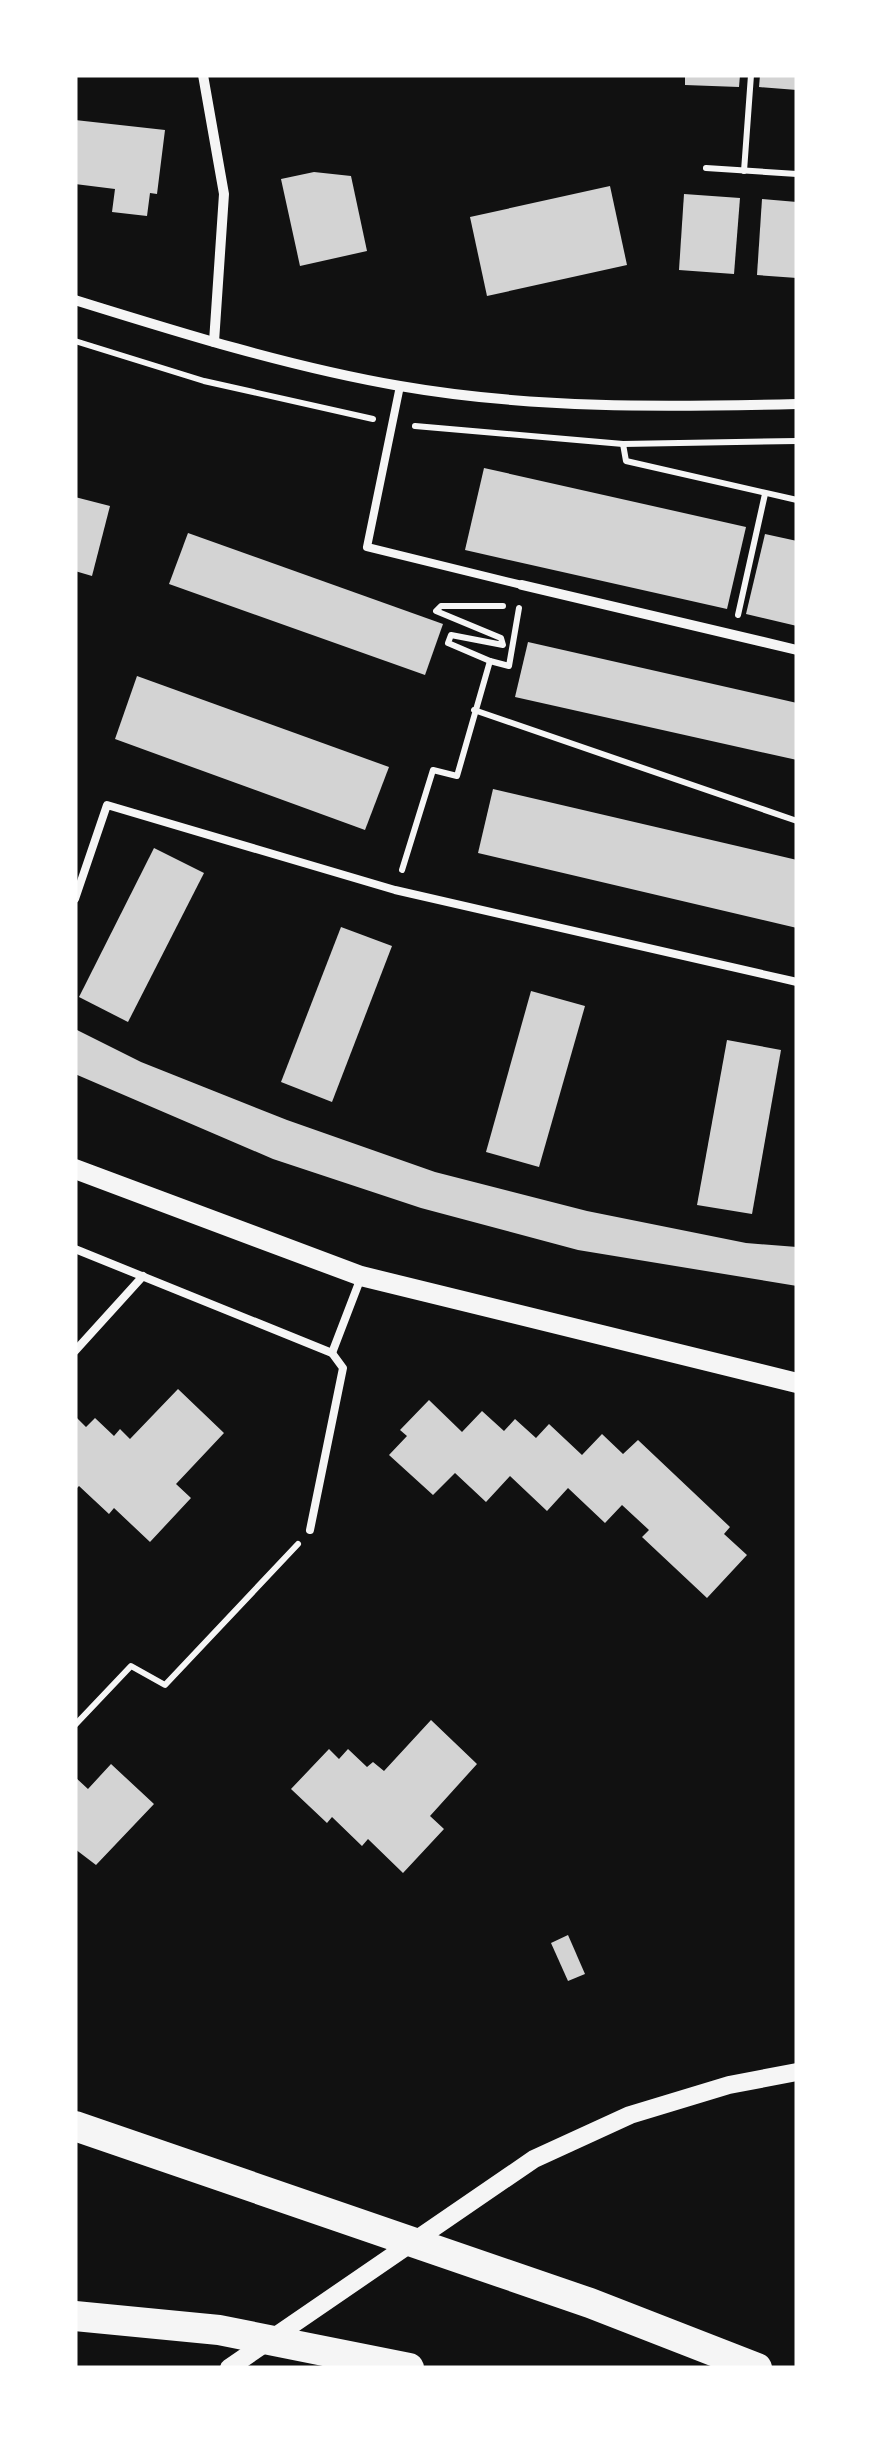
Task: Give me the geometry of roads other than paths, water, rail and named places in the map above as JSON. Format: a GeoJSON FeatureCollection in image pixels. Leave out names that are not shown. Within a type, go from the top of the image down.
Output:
{"type":"FeatureCollection","features":[{"type":"Feature","properties":{"kind":"highway"},"geometry":{"type":"LineString","coordinates":[[75,2126],[476,2264],[757,2368]]}},
{"type":"Feature","properties":{"kind":"highway"},"geometry":{"type":"LineString","coordinates":[[75,2316],[154,2322],[409,2368]]}},
{"type":"Feature","properties":{"kind":"main road"},"geometry":{"type":"LineString","coordinates":[[75,1170],[361,1276],[797,1382]]}},
{"type":"Feature","properties":{"kind":"street"},"geometry":{"type":"LineString","coordinates":[[204,75],[224,194],[214,342]]}},
{"type":"Feature","properties":{"kind":"street"},"geometry":{"type":"LineString","coordinates":[[75,300],[214,342],[400,386],[534,402],[628,407],[797,404]]}},
{"type":"Feature","properties":{"kind":"street"},"geometry":{"type":"LineString","coordinates":[[522,586],[797,650]]}},
{"type":"Feature","properties":{"kind":"street"},"geometry":{"type":"LineString","coordinates":[[228,2368],[534,2159],[646,2110],[797,2072]]}},
{"type":"Feature","properties":{"kind":"lane"},"geometry":{"type":"LineString","coordinates":[[400,386],[367,547],[522,586]]}},
{"type":"Feature","properties":{"kind":"lane"},"geometry":{"type":"LineString","coordinates":[[75,899],[107,805],[396,890],[797,982]]}},
{"type":"Feature","properties":{"kind":"lane"},"geometry":{"type":"LineString","coordinates":[[75,1249],[332,1353],[343,1368],[310,1530]]}},
{"type":"Feature","properties":{"kind":"lane"},"geometry":{"type":"LineString","coordinates":[[75,1351],[143,1276]]}},
{"type":"Feature","properties":{"kind":"lane"},"geometry":{"type":"LineString","coordinates":[[332,1353],[361,1276]]}}]}
